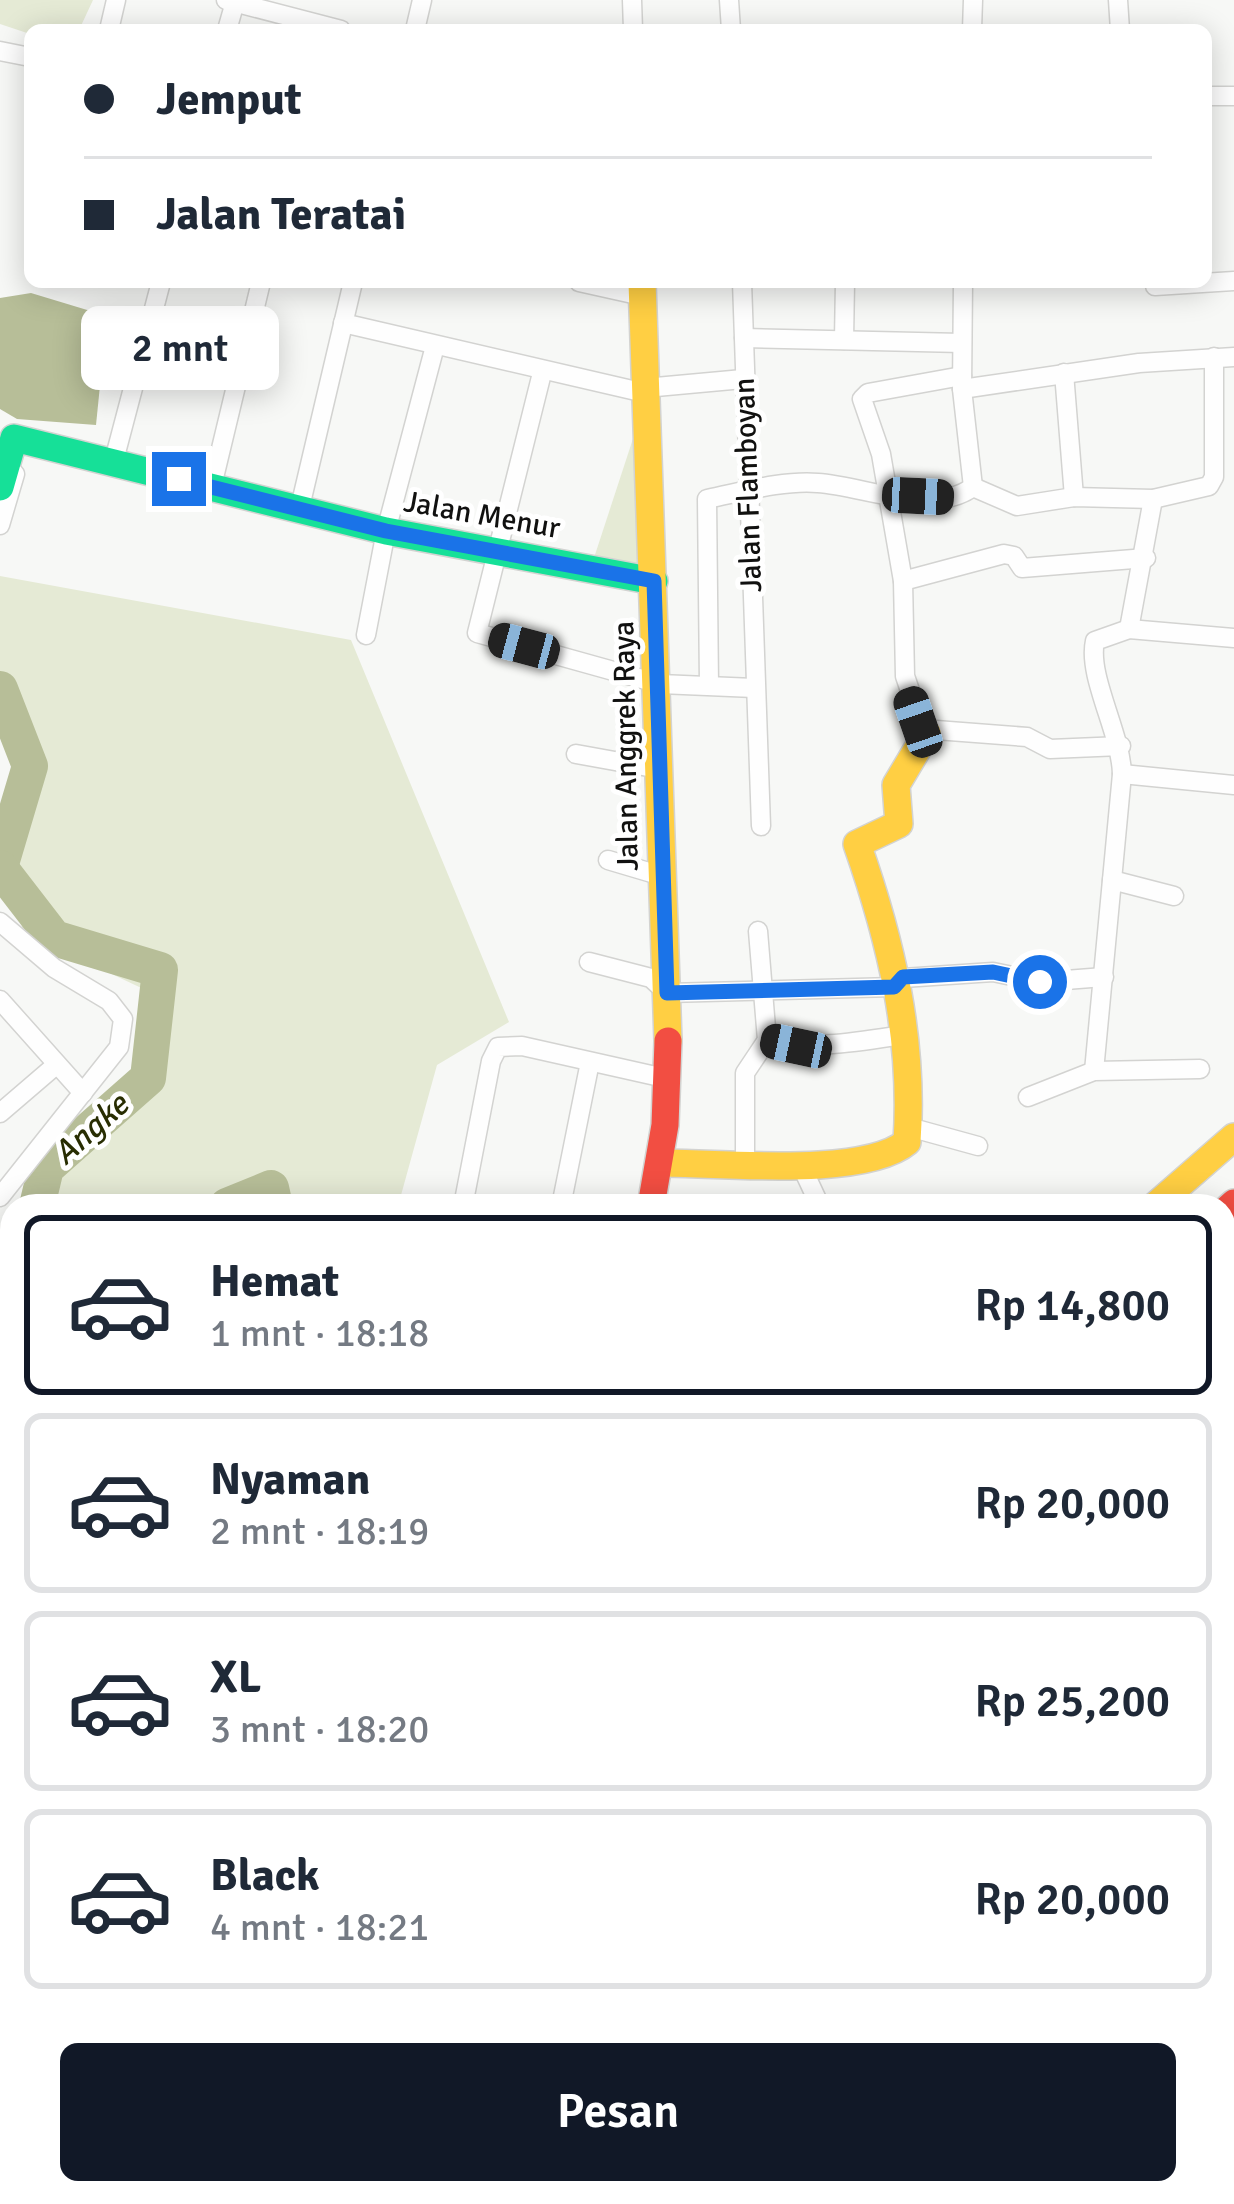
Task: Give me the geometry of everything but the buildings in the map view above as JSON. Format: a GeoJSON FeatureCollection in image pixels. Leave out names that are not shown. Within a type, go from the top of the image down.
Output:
{"type":"FeatureCollection","features":[{"type":"Feature","properties":{"kind":"main road","name":"Jalan Anggrek Raya"},"geometry":{"type":"LineString","coordinates":[[642,289],[660,684],[669,1079],[663,1162],[654,1194]]}},
{"type":"Feature","properties":{"kind":"main road","name":"Jalan Menur"},"geometry":{"type":"LineString","coordinates":[[19,439],[386,531],[654,581]]}},
{"type":"Feature","properties":{"kind":"main road"},"geometry":{"type":"LineString","coordinates":[[0,487],[19,439]]}},
{"type":"Feature","properties":{"kind":"main road"},"geometry":{"type":"LineString","coordinates":[[663,1162],[688,1166],[746,1160],[844,1162],[895,1152],[907,1142],[910,1088],[894,987],[874,888],[857,844],[898,826],[896,785],[927,733]]}},
{"type":"Feature","properties":{"kind":"main road"},"geometry":{"type":"LineString","coordinates":[[1169,1194],[1234,1137]]}},
{"type":"Feature","properties":{"kind":"street"},"geometry":{"type":"LineString","coordinates":[[230,1],[313,24]]}},
{"type":"Feature","properties":{"kind":"street"},"geometry":{"type":"LineString","coordinates":[[113,464],[159,288]]}},
{"type":"Feature","properties":{"kind":"street"},"geometry":{"type":"LineString","coordinates":[[212,486],[260,288]]}},
{"type":"Feature","properties":{"kind":"street"},"geometry":{"type":"LineString","coordinates":[[300,507],[352,288]]}},
{"type":"Feature","properties":{"kind":"street","name":"Jalan Flamboyan"},"geometry":{"type":"LineString","coordinates":[[742,288],[761,826]]}},
{"type":"Feature","properties":{"kind":"street"},"geometry":{"type":"LineString","coordinates":[[844,340],[845,288]]}},
{"type":"Feature","properties":{"kind":"street"},"geometry":{"type":"LineString","coordinates":[[963,288],[962,383],[973,487]]}},
{"type":"Feature","properties":{"kind":"street"},"geometry":{"type":"LineString","coordinates":[[343,323],[542,373],[645,391],[743,379]]}},
{"type":"Feature","properties":{"kind":"street"},"geometry":{"type":"LineString","coordinates":[[744,338],[962,343]]}},
{"type":"Feature","properties":{"kind":"street"},"geometry":{"type":"LineString","coordinates":[[366,635],[386,531],[435,346]]}},
{"type":"Feature","properties":{"kind":"street"},"geometry":{"type":"LineString","coordinates":[[710,685],[707,499],[816,482],[885,495],[951,498],[973,487],[1017,506],[1074,497],[1153,500],[1213,482],[1224,357],[864,394],[885,495],[903,580],[905,676],[918,722],[927,733],[1027,737],[1050,749],[1121,746]]}},
{"type":"Feature","properties":{"kind":"street"},"geometry":{"type":"LineString","coordinates":[[542,373],[494,549],[475,627],[478,634],[660,684],[754,688]]}},
{"type":"Feature","properties":{"kind":"street"},"geometry":{"type":"LineString","coordinates":[[1064,373],[1074,497]]}},
{"type":"Feature","properties":{"kind":"street"},"geometry":{"type":"LineString","coordinates":[[0,525],[19,439]]}},
{"type":"Feature","properties":{"kind":"street"},"geometry":{"type":"LineString","coordinates":[[1129,629],[1146,558],[1153,500]]}},
{"type":"Feature","properties":{"kind":"street"},"geometry":{"type":"LineString","coordinates":[[903,580],[1004,554],[1014,556],[1022,568],[1146,558]]}},
{"type":"Feature","properties":{"kind":"street"},"geometry":{"type":"LineString","coordinates":[[1094,1071],[1121,774],[1121,746],[1093,648],[1095,641],[1129,629],[1234,638]]}},
{"type":"Feature","properties":{"kind":"street"},"geometry":{"type":"LineString","coordinates":[[576,754],[659,770]]}},
{"type":"Feature","properties":{"kind":"street"},"geometry":{"type":"LineString","coordinates":[[1121,774],[1234,785]]}},
{"type":"Feature","properties":{"kind":"street"},"geometry":{"type":"LineString","coordinates":[[608,860],[662,876]]}},
{"type":"Feature","properties":{"kind":"street"},"geometry":{"type":"LineString","coordinates":[[1112,880],[1174,896]]}},
{"type":"Feature","properties":{"kind":"street"},"geometry":{"type":"LineString","coordinates":[[0,922],[54,968],[109,1001],[123,1019],[119,1047],[2,1194]]}},
{"type":"Feature","properties":{"kind":"street"},"geometry":{"type":"LineString","coordinates":[[746,1160],[745,1073],[767,1040],[758,931]]}},
{"type":"Feature","properties":{"kind":"street"},"geometry":{"type":"LineString","coordinates":[[589,962],[651,978],[667,993],[894,987],[903,977],[993,972],[1040,982],[1104,976]]}},
{"type":"Feature","properties":{"kind":"street"},"geometry":{"type":"LineString","coordinates":[[0,1000],[83,1093]]}},
{"type":"Feature","properties":{"kind":"street"},"geometry":{"type":"LineString","coordinates":[[767,1040],[796,1046],[842,1045],[902,1035]]}},
{"type":"Feature","properties":{"kind":"street"},"geometry":{"type":"LineString","coordinates":[[466,1194],[498,1047],[521,1046],[669,1079]]}},
{"type":"Feature","properties":{"kind":"street"},"geometry":{"type":"LineString","coordinates":[[563,1194],[590,1062]]}},
{"type":"Feature","properties":{"kind":"street"},"geometry":{"type":"LineString","coordinates":[[0,1113],[56,1066]]}},
{"type":"Feature","properties":{"kind":"street"},"geometry":{"type":"LineString","coordinates":[[1028,1096],[1094,1071],[1200,1069]]}},
{"type":"Feature","properties":{"kind":"street"},"geometry":{"type":"LineString","coordinates":[[909,1127],[978,1146]]}},
{"type":"Feature","properties":{"kind":"street"},"geometry":{"type":"LineString","coordinates":[[800,1163],[814,1194]]}},
{"type":"Feature","properties":{"kind":"shaded area"},"geometry":{"type":"Polygon","coordinates":[[[0,0],[93,0],[82,24],[24,24],[24,32],[0,24],[0,0]]]}},
{"type":"Feature","properties":{"kind":"shaded area"},"geometry":{"type":"Polygon","coordinates":[[[31,293],[107,316],[96,425],[17,419],[0,409],[0,298],[31,293]]]}},
{"type":"Feature","properties":{"kind":"shaded area"},"geometry":{"type":"Polygon","coordinates":[[[645,402],[650,579],[591,567],[645,402]]]}},
{"type":"Feature","properties":{"kind":"shaded area"},"geometry":{"type":"Polygon","coordinates":[[[0,576],[351,640],[509,1022],[437,1065],[401,1194],[48,1194],[84,1144],[152,1072],[154,994],[23,932],[10,863],[43,775],[0,687],[0,576]]]}},
{"type":"Feature","properties":{"kind":"waterway","name":"Angke"},"geometry":{"type":"LineString","coordinates":[[0,689],[30,766],[0,867]]}},
{"type":"Feature","properties":{"kind":"waterway","name":"Angke"},"geometry":{"type":"LineString","coordinates":[[0,868],[54,938],[160,970],[148,1078],[46,1168],[40,1194]]}},
{"type":"Feature","properties":{"kind":"waterway","name":"Angke"},"geometry":{"type":"LineString","coordinates":[[256,1194],[271,1188],[272,1194]]}},
{"type":"Feature","properties":{"kind":"traffic: fast"},"geometry":{"type":"LineString","coordinates":[[0,487],[14,438],[386,531],[654,581]]}},
{"type":"Feature","properties":{"kind":"traffic: slow"},"geometry":{"type":"LineString","coordinates":[[642,288],[668,1041]]}},
{"type":"Feature","properties":{"kind":"traffic: slow"},"geometry":{"type":"LineString","coordinates":[[663,1163],[826,1164],[887,1153],[907,1142],[907,1065],[897,990],[857,844],[899,824],[896,785],[927,733]]}},
{"type":"Feature","properties":{"kind":"traffic: slow"},"geometry":{"type":"LineString","coordinates":[[1169,1194],[1234,1137]]}},
{"type":"Feature","properties":{"kind":"traffic: jam"},"geometry":{"type":"LineString","coordinates":[[653,1194],[665,1125],[668,1041]]}},
{"type":"Feature","properties":{"kind":"route"},"geometry":{"type":"LineString","coordinates":[[179,479],[479,551],[494,549],[654,581],[667,993],[894,987],[903,977],[993,972],[1040,982]]}}]}
